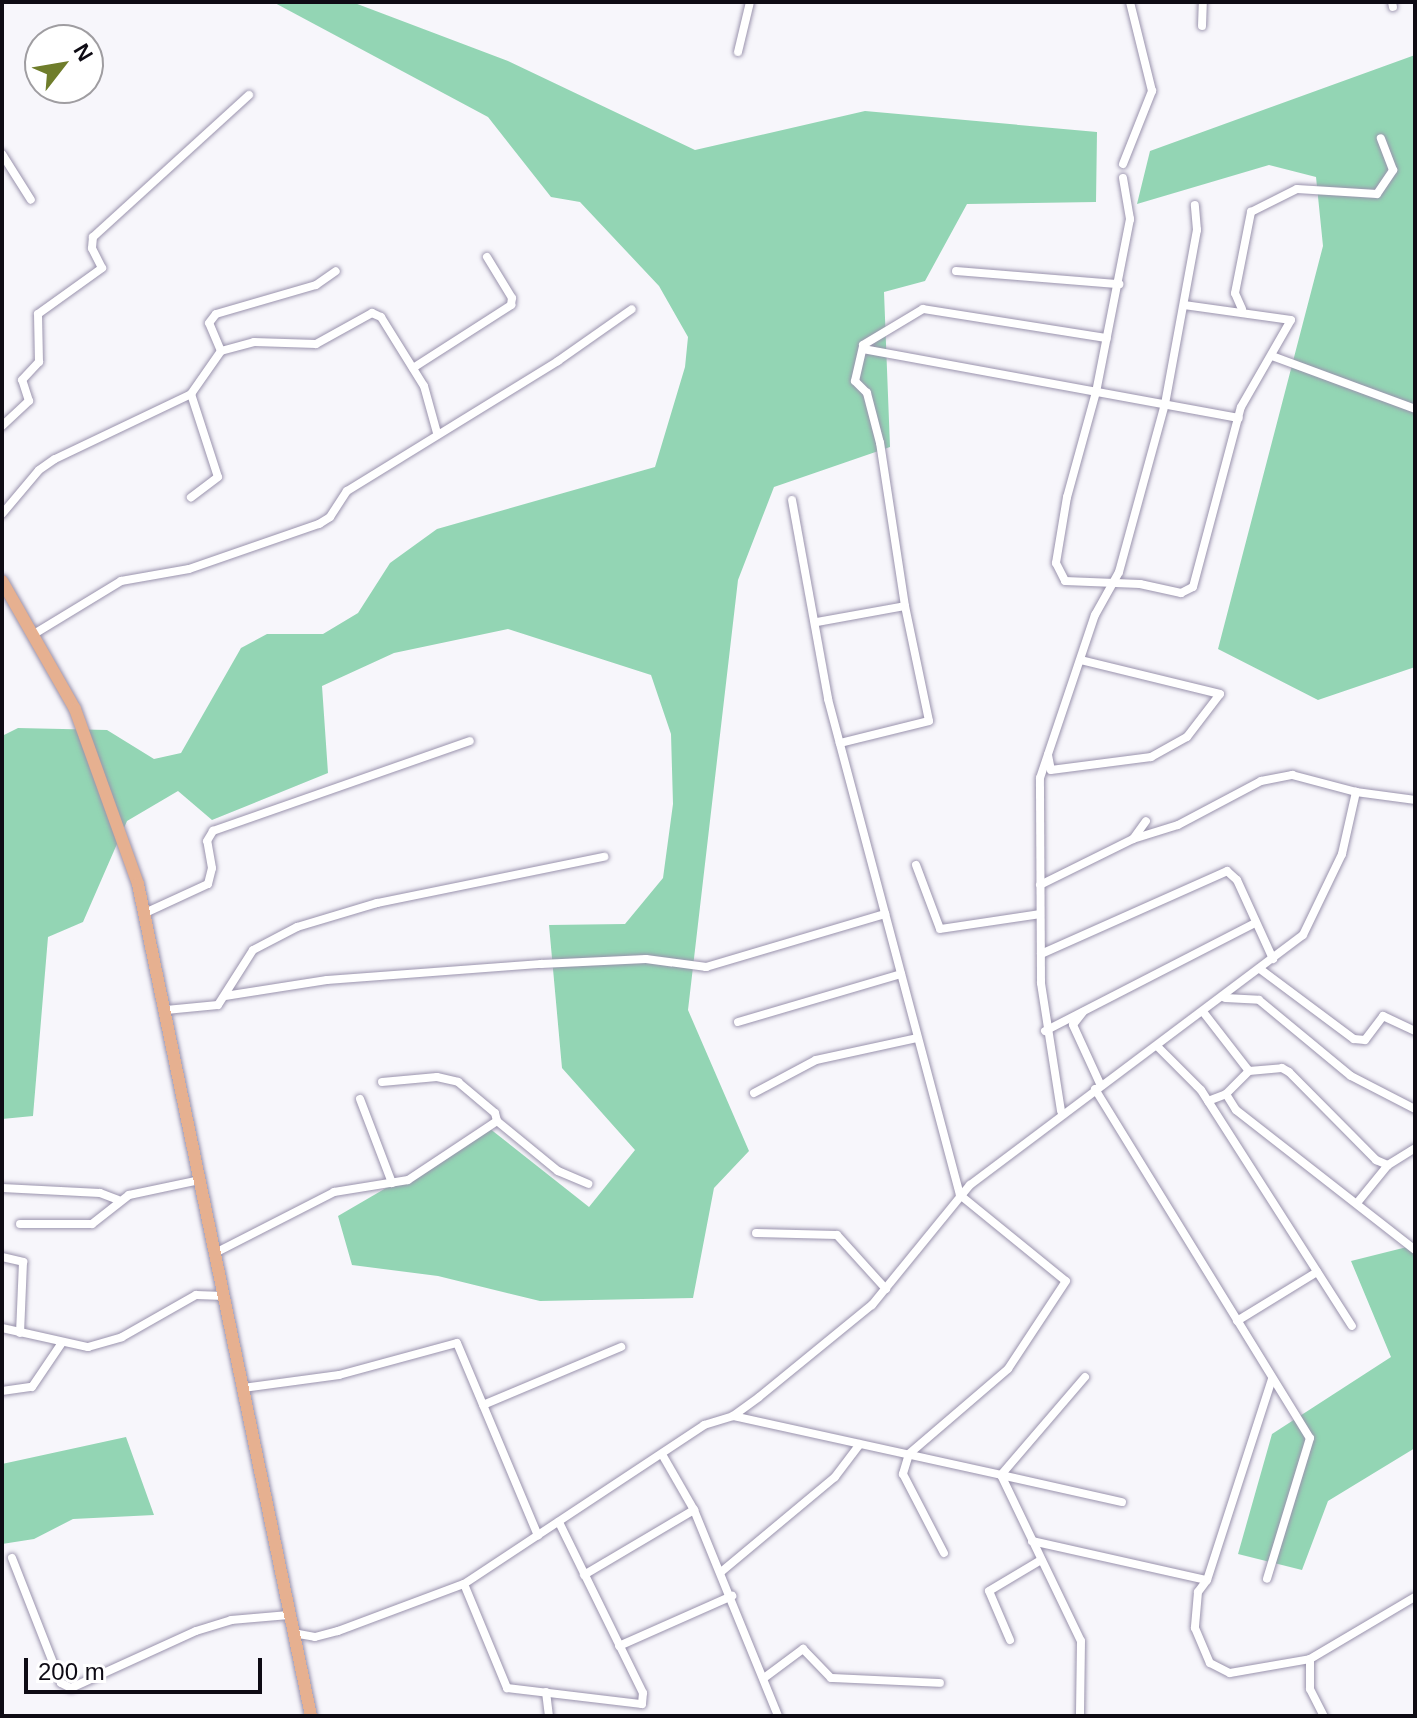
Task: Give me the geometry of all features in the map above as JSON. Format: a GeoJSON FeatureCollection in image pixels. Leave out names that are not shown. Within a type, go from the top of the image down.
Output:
{"type":"FeatureCollection","features":[{"type":"Feature","properties":{"kind":"main road"},"geometry":{"type":"LineString","coordinates":[[2,581],[34,634],[96,762],[145,913],[311,1716]]}},
{"type":"Feature","properties":{"kind":"street"},"geometry":{"type":"LineString","coordinates":[[738,52],[750,2]]}},
{"type":"Feature","properties":{"kind":"street"},"geometry":{"type":"LineString","coordinates":[[1123,164],[1152,91],[1130,2]]}},
{"type":"Feature","properties":{"kind":"street"},"geometry":{"type":"LineString","coordinates":[[1202,26],[1203,2]]}},
{"type":"Feature","properties":{"kind":"street"},"geometry":{"type":"LineString","coordinates":[[2,426],[29,401],[22,380],[39,362],[38,314],[102,268],[92,248],[93,237],[249,95]]}},
{"type":"Feature","properties":{"kind":"street"},"geometry":{"type":"LineString","coordinates":[[1242,309],[1235,293],[1251,212],[1297,189],[1377,194],[1393,170],[1381,138]]}},
{"type":"Feature","properties":{"kind":"street"},"geometry":{"type":"LineString","coordinates":[[2,154],[31,200]]}},
{"type":"Feature","properties":{"kind":"street"},"geometry":{"type":"LineString","coordinates":[[1123,178],[1130,209],[1119,284],[1096,392],[1067,497],[1056,571],[1065,581],[1115,581],[1181,593],[1193,587],[1239,418],[1254,379],[1272,356],[1291,320],[1242,309],[1184,305]]}},
{"type":"Feature","properties":{"kind":"street"},"geometry":{"type":"LineString","coordinates":[[1061,1111],[1045,1031],[1040,914],[1040,778],[1095,615],[1115,581],[1165,404],[1199,213],[1195,205]]}},
{"type":"Feature","properties":{"kind":"street"},"geometry":{"type":"LineString","coordinates":[[413,368],[511,305],[512,298],[487,257]]}},
{"type":"Feature","properties":{"kind":"street"},"geometry":{"type":"LineString","coordinates":[[221,351],[209,323],[216,314],[316,285],[336,271]]}},
{"type":"Feature","properties":{"kind":"street"},"geometry":{"type":"LineString","coordinates":[[956,271],[1119,284]]}},
{"type":"Feature","properties":{"kind":"street"},"geometry":{"type":"LineString","coordinates":[[34,634],[121,581],[189,569],[319,524],[330,517],[347,491],[558,361],[632,309]]}},
{"type":"Feature","properties":{"kind":"street"},"geometry":{"type":"LineString","coordinates":[[840,743],[929,721],[905,606],[880,443],[867,393],[855,381],[863,349],[923,309],[1107,338]]}},
{"type":"Feature","properties":{"kind":"street"},"geometry":{"type":"LineString","coordinates":[[2,514],[55,459],[191,394],[221,351],[254,342],[316,344],[372,313],[381,317],[432,401],[437,433]]}},
{"type":"Feature","properties":{"kind":"street"},"geometry":{"type":"LineString","coordinates":[[863,349],[1239,418]]}},
{"type":"Feature","properties":{"kind":"street"},"geometry":{"type":"LineString","coordinates":[[1272,356],[1415,409]]}},
{"type":"Feature","properties":{"kind":"street"},"geometry":{"type":"LineString","coordinates":[[191,394],[218,477],[191,497]]}},
{"type":"Feature","properties":{"kind":"street"},"geometry":{"type":"LineString","coordinates":[[792,500],[840,743],[960,1195],[1066,1281],[1008,1369],[909,1454],[903,1474],[944,1553]]}},
{"type":"Feature","properties":{"kind":"street"},"geometry":{"type":"LineString","coordinates":[[817,622],[905,606]]}},
{"type":"Feature","properties":{"kind":"street"},"geometry":{"type":"LineString","coordinates":[[1048,755],[1051,770],[1151,757],[1187,737],[1220,694],[1081,660]]}},
{"type":"Feature","properties":{"kind":"street"},"geometry":{"type":"LineString","coordinates":[[145,913],[208,884],[212,868],[207,841],[213,831],[470,741]]}},
{"type":"Feature","properties":{"kind":"street"},"geometry":{"type":"LineString","coordinates":[[1040,885],[1133,839],[1178,825],[1261,781],[1292,775],[1356,792],[1415,800]]}},
{"type":"Feature","properties":{"kind":"street"},"geometry":{"type":"LineString","coordinates":[[733,1416],[886,1289],[960,1195],[1061,1111],[1225,998],[1303,935],[1342,854],[1356,792]]}},
{"type":"Feature","properties":{"kind":"street"},"geometry":{"type":"LineString","coordinates":[[1133,839],[1146,821]]}},
{"type":"Feature","properties":{"kind":"street"},"geometry":{"type":"LineString","coordinates":[[166,1010],[212,1008],[225,996],[253,950],[297,927],[377,903],[604,857]]}},
{"type":"Feature","properties":{"kind":"street"},"geometry":{"type":"LineString","coordinates":[[916,865],[940,929],[1040,914]]}},
{"type":"Feature","properties":{"kind":"street"},"geometry":{"type":"LineString","coordinates":[[1041,954],[1227,871],[1237,880],[1253,924],[1273,959]]}},
{"type":"Feature","properties":{"kind":"street"},"geometry":{"type":"LineString","coordinates":[[225,996],[327,980],[541,964],[646,959],[706,967],[885,914]]}},
{"type":"Feature","properties":{"kind":"street"},"geometry":{"type":"LineString","coordinates":[[1045,1031],[1253,924]]}},
{"type":"Feature","properties":{"kind":"street"},"geometry":{"type":"LineString","coordinates":[[1260,969],[1354,1039],[1365,1040],[1383,1016],[1415,1031]]}},
{"type":"Feature","properties":{"kind":"street"},"geometry":{"type":"LineString","coordinates":[[738,1022],[901,974]]}},
{"type":"Feature","properties":{"kind":"street"},"geometry":{"type":"LineString","coordinates":[[1225,998],[1259,1000],[1351,1076],[1415,1109]]}},
{"type":"Feature","properties":{"kind":"street"},"geometry":{"type":"LineString","coordinates":[[1083,1011],[1073,1025],[1098,1088],[1310,1438],[1267,1579]]}},
{"type":"Feature","properties":{"kind":"street"},"geometry":{"type":"LineString","coordinates":[[1204,1013],[1249,1071]]}},
{"type":"Feature","properties":{"kind":"street"},"geometry":{"type":"LineString","coordinates":[[754,1093],[816,1060],[917,1038]]}},
{"type":"Feature","properties":{"kind":"street"},"geometry":{"type":"LineString","coordinates":[[1157,1046],[1208,1101],[1352,1326]]}},
{"type":"Feature","properties":{"kind":"street"},"geometry":{"type":"LineString","coordinates":[[1208,1101],[1226,1094],[1249,1071],[1282,1068],[1376,1160],[1388,1165]]}},
{"type":"Feature","properties":{"kind":"street"},"geometry":{"type":"LineString","coordinates":[[382,1082],[437,1077],[458,1082],[495,1113],[497,1121],[558,1171],[588,1184]]}},
{"type":"Feature","properties":{"kind":"street"},"geometry":{"type":"LineString","coordinates":[[1226,1094],[1236,1110],[1415,1250]]}},
{"type":"Feature","properties":{"kind":"street"},"geometry":{"type":"LineString","coordinates":[[360,1099],[392,1183]]}},
{"type":"Feature","properties":{"kind":"street"},"geometry":{"type":"LineString","coordinates":[[215,1253],[307,1203],[334,1192],[408,1180],[497,1121]]}},
{"type":"Feature","properties":{"kind":"street"},"geometry":{"type":"LineString","coordinates":[[1357,1203],[1388,1165],[1415,1148]]}},
{"type":"Feature","properties":{"kind":"street"},"geometry":{"type":"LineString","coordinates":[[20,1224],[92,1224],[118,1200],[200,1180]]}},
{"type":"Feature","properties":{"kind":"street"},"geometry":{"type":"LineString","coordinates":[[2,1188],[100,1193],[118,1200]]}},
{"type":"Feature","properties":{"kind":"street"},"geometry":{"type":"LineString","coordinates":[[756,1233],[837,1235],[886,1289]]}},
{"type":"Feature","properties":{"kind":"street"},"geometry":{"type":"LineString","coordinates":[[2,1257],[23,1262],[20,1333]]}},
{"type":"Feature","properties":{"kind":"street"},"geometry":{"type":"LineString","coordinates":[[1237,1321],[1317,1272]]}},
{"type":"Feature","properties":{"kind":"street"},"geometry":{"type":"LineString","coordinates":[[2,1328],[61,1344],[104,1343],[196,1295],[224,1296]]}},
{"type":"Feature","properties":{"kind":"street"},"geometry":{"type":"LineString","coordinates":[[243,1388],[401,1362],[451,1343],[461,1347],[538,1536]]}},
{"type":"Feature","properties":{"kind":"street"},"geometry":{"type":"LineString","coordinates":[[2,1391],[32,1387],[61,1344]]}},
{"type":"Feature","properties":{"kind":"street"},"geometry":{"type":"LineString","coordinates":[[483,1405],[621,1347]]}},
{"type":"Feature","properties":{"kind":"street"},"geometry":{"type":"LineString","coordinates":[[1001,1475],[1085,1377]]}},
{"type":"Feature","properties":{"kind":"street"},"geometry":{"type":"LineString","coordinates":[[1272,1379],[1207,1580],[1198,1592],[1195,1628],[1210,1663],[1219,1672],[1310,1659],[1415,1597]]}},
{"type":"Feature","properties":{"kind":"street"},"geometry":{"type":"LineString","coordinates":[[293,1633],[315,1637],[338,1631],[464,1584],[663,1456],[708,1422],[733,1416],[1122,1502]]}},
{"type":"Feature","properties":{"kind":"street"},"geometry":{"type":"LineString","coordinates":[[721,1572],[835,1477],[860,1444]]}},
{"type":"Feature","properties":{"kind":"street"},"geometry":{"type":"LineString","coordinates":[[663,1456],[694,1510],[732,1596],[778,1716]]}},
{"type":"Feature","properties":{"kind":"street"},"geometry":{"type":"LineString","coordinates":[[1001,1475],[1081,1641],[1080,1716]]}},
{"type":"Feature","properties":{"kind":"street"},"geometry":{"type":"LineString","coordinates":[[584,1575],[694,1510]]}},
{"type":"Feature","properties":{"kind":"street"},"geometry":{"type":"LineString","coordinates":[[464,1584],[507,1688],[642,1704],[643,1693],[559,1522]]}},
{"type":"Feature","properties":{"kind":"street"},"geometry":{"type":"LineString","coordinates":[[1031,1540],[1207,1580]]}},
{"type":"Feature","properties":{"kind":"street"},"geometry":{"type":"LineString","coordinates":[[12,1558],[61,1683],[71,1688],[196,1631],[231,1620],[289,1615]]}},
{"type":"Feature","properties":{"kind":"street"},"geometry":{"type":"LineString","coordinates":[[1010,1640],[989,1591],[1041,1560]]}},
{"type":"Feature","properties":{"kind":"street"},"geometry":{"type":"LineString","coordinates":[[619,1646],[732,1596]]}},
{"type":"Feature","properties":{"kind":"street"},"geometry":{"type":"LineString","coordinates":[[764,1678],[803,1649],[831,1678],[940,1683]]}},
{"type":"Feature","properties":{"kind":"street"},"geometry":{"type":"LineString","coordinates":[[1310,1659],[1310,1689],[1324,1716]]}},
{"type":"Feature","properties":{"kind":"street"},"geometry":{"type":"LineString","coordinates":[[546,1692],[549,1716]]}},
{"type":"Feature","properties":{"kind":"green space"},"geometry":{"type":"Polygon","coordinates":[[[273,2],[352,2],[508,61],[695,150],[865,111],[1097,132],[1096,202],[967,204],[925,281],[884,292],[890,447],[774,487],[738,580],[688,1010],[749,1151],[714,1188],[693,1298],[540,1301],[438,1276],[352,1265],[338,1216],[489,1128],[589,1207],[635,1150],[562,1068],[549,925],[625,924],[663,878],[673,804],[671,734],[651,675],[508,629],[394,653],[322,686],[328,773],[212,820],[178,791],[127,821],[83,922],[48,937],[33,1116],[2,1119],[2,736],[18,728],[107,730],[154,759],[181,753],[241,648],[267,634],[323,634],[358,613],[390,563],[437,529],[655,467],[685,367],[688,337],[659,286],[580,202],[551,197],[488,117],[273,2]]]}},
{"type":"Feature","properties":{"kind":"green space"},"geometry":{"type":"Polygon","coordinates":[[[1415,55],[1415,667],[1318,700],[1218,649],[1323,246],[1316,177],[1269,165],[1137,204],[1150,151],[1415,55]]]}},
{"type":"Feature","properties":{"kind":"green space"},"geometry":{"type":"Polygon","coordinates":[[[1415,1245],[1415,1448],[1328,1501],[1302,1570],[1238,1554],[1272,1434],[1391,1357],[1351,1261],[1415,1245]]]}},
{"type":"Feature","properties":{"kind":"green space"},"geometry":{"type":"Polygon","coordinates":[[[126,1437],[154,1515],[73,1519],[34,1539],[2,1544],[2,1464],[126,1437]]]}}]}
